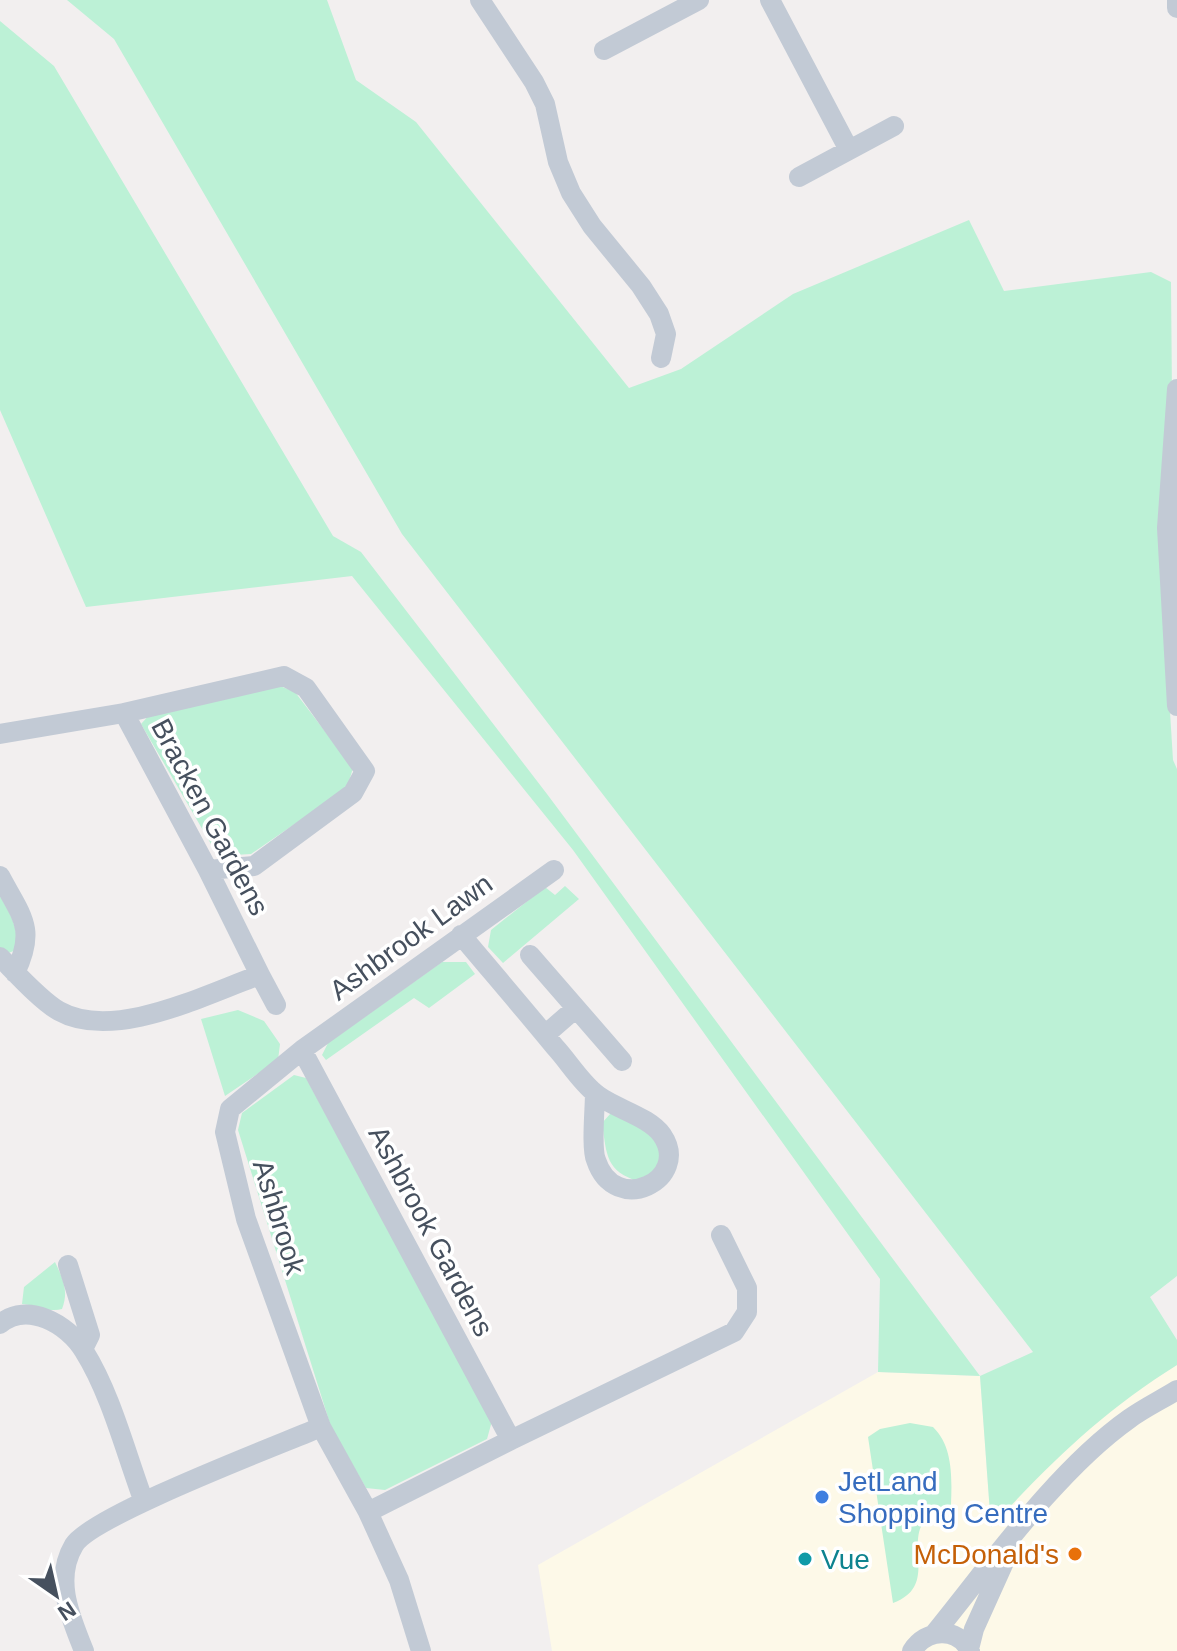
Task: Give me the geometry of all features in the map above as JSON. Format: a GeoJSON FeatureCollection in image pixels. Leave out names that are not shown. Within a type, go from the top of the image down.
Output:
{"type":"FeatureCollection","features":[{"type":"Feature","properties":{"kind":"street"},"geometry":{"type":"LineString","coordinates":[[480,0],[545,104],[558,162],[571,193],[592,226],[641,286],[659,314],[666,334],[661,358]]}},
{"type":"Feature","properties":{"kind":"street"},"geometry":{"type":"LineString","coordinates":[[604,50],[664,8],[699,0]]}},
{"type":"Feature","properties":{"kind":"street"},"geometry":{"type":"LineString","coordinates":[[770,0],[849,150]]}},
{"type":"Feature","properties":{"kind":"street"},"geometry":{"type":"LineString","coordinates":[[1177,0],[1177,8]]}},
{"type":"Feature","properties":{"kind":"street"},"geometry":{"type":"LineString","coordinates":[[799,177],[894,126]]}},
{"type":"Feature","properties":{"kind":"street"},"geometry":{"type":"LineString","coordinates":[[1177,389],[1167,528],[1177,706]]}},
{"type":"Feature","properties":{"kind":"street"},"geometry":{"type":"LineString","coordinates":[[124,713],[284,676],[306,688],[365,771],[353,793],[254,866],[208,870]]}},
{"type":"Feature","properties":{"kind":"street","name":"Bracken Gardens"},"geometry":{"type":"LineString","coordinates":[[0,734],[124,713],[276,1005]]}},
{"type":"Feature","properties":{"kind":"street","name":"Ashbrook Lawn"},"geometry":{"type":"LineString","coordinates":[[302,1050],[554,870]]}},
{"type":"Feature","properties":{"kind":"street"},"geometry":{"type":"LineString","coordinates":[[0,876],[28,934],[24,955],[15,973]]}},
{"type":"Feature","properties":{"kind":"street"},"geometry":{"type":"LineString","coordinates":[[461,935],[595,1093],[658,1130],[667,1142],[669,1158],[654,1183],[632,1191],[608,1180],[595,1160],[595,1093]]}},
{"type":"Feature","properties":{"kind":"street"},"geometry":{"type":"LineString","coordinates":[[530,955],[622,1061]]}},
{"type":"Feature","properties":{"kind":"street"},"geometry":{"type":"LineString","coordinates":[[0,957],[58,1011],[88,1021],[140,1018],[260,975]]}},
{"type":"Feature","properties":{"kind":"street"},"geometry":{"type":"LineString","coordinates":[[545,1035],[576,1008]]}},
{"type":"Feature","properties":{"kind":"street","name":"Ashbrook"},"geometry":{"type":"LineString","coordinates":[[302,1050],[230,1109],[225,1132],[246,1219],[321,1427],[368,1512],[399,1580],[421,1651]]}},
{"type":"Feature","properties":{"kind":"street","name":"Ashbrook Gardens"},"geometry":{"type":"LineString","coordinates":[[302,1050],[511,1440]]}},
{"type":"Feature","properties":{"kind":"street"},"geometry":{"type":"LineString","coordinates":[[368,1512],[734,1332],[747,1312],[747,1288],[721,1235]]}},
{"type":"Feature","properties":{"kind":"street"},"geometry":{"type":"LineString","coordinates":[[68,1265],[90,1335],[83,1349]]}},
{"type":"Feature","properties":{"kind":"street"},"geometry":{"type":"LineString","coordinates":[[61,1326],[79,1298]]}},
{"type":"Feature","properties":{"kind":"street"},"geometry":{"type":"LineString","coordinates":[[0,1324],[9,1316],[36,1314],[61,1326],[83,1349],[103,1392],[144,1502]]}},
{"type":"Feature","properties":{"kind":"street"},"geometry":{"type":"LineString","coordinates":[[934,1634],[1025,1523],[1094,1449],[1129,1419],[1177,1390]]}},
{"type":"Feature","properties":{"kind":"street"},"geometry":{"type":"LineString","coordinates":[[84,1651],[64,1591],[64,1575],[74,1544],[87,1531],[144,1502],[321,1427]]}},
{"type":"Feature","properties":{"kind":"street"},"geometry":{"type":"LineString","coordinates":[[970,1650],[974,1629],[1025,1523]]}},
{"type":"Feature","properties":{"kind":"street"},"geometry":{"type":"LineString","coordinates":[[912,1651],[920,1641],[934,1634],[949,1633],[959,1638],[970,1650]]}},
{"type":"Feature","properties":{"kind":"shaded area","name":"JetLand Shopping Centre"},"geometry":{"type":"Polygon","coordinates":[[[1177,1365],[1177,1651],[552,1651],[538,1565],[878,1372],[980,1376],[991,1526],[1045,1468],[1094,1423],[1134,1392],[1177,1365]]]}},
{"type":"Feature","properties":{"kind":"green space"},"geometry":{"type":"Polygon","coordinates":[[[67,0],[327,0],[356,80],[416,122],[629,388],[681,369],[793,294],[969,220],[1004,291],[1151,272],[1171,282],[1172,398],[1159,536],[1173,760],[1177,769],[1177,1276],[1150,1297],[1177,1340],[1177,1365],[1125,1401],[1078,1440],[991,1527],[980,1376],[1033,1352],[402,534],[114,39],[67,0]]]}},
{"type":"Feature","properties":{"kind":"green space"},"geometry":{"type":"Polygon","coordinates":[[[0,21],[54,66],[333,536],[361,552],[547,794],[980,1376],[878,1372],[880,1279],[573,850],[352,576],[86,607],[0,410],[0,21]]]}},
{"type":"Feature","properties":{"kind":"green space"},"geometry":{"type":"Polygon","coordinates":[[[280,686],[295,692],[353,768],[347,788],[251,854],[218,856],[141,724],[152,712],[280,686]]]}},
{"type":"Feature","properties":{"kind":"green space"},"geometry":{"type":"Polygon","coordinates":[[[565,886],[579,899],[503,963],[488,947],[491,930],[545,887],[555,895],[565,886]]]}},
{"type":"Feature","properties":{"kind":"green space"},"geometry":{"type":"Polygon","coordinates":[[[0,896],[11,915],[17,936],[16,950],[6,954],[0,950],[0,896]]]}},
{"type":"Feature","properties":{"kind":"green space"},"geometry":{"type":"Polygon","coordinates":[[[442,962],[466,962],[475,974],[429,1008],[414,998],[326,1060],[322,1055],[328,1043],[442,962]]]}},
{"type":"Feature","properties":{"kind":"green space"},"geometry":{"type":"Polygon","coordinates":[[[238,1010],[264,1021],[280,1044],[278,1060],[225,1096],[201,1019],[238,1010]]]}},
{"type":"Feature","properties":{"kind":"green space"},"geometry":{"type":"Polygon","coordinates":[[[294,1075],[306,1078],[492,1421],[487,1439],[385,1490],[366,1488],[331,1427],[238,1130],[242,1113],[294,1075]]]}},
{"type":"Feature","properties":{"kind":"green space"},"geometry":{"type":"Polygon","coordinates":[[[611,1113],[640,1127],[662,1145],[657,1169],[640,1182],[620,1173],[610,1160],[602,1123],[611,1113]]]}},
{"type":"Feature","properties":{"kind":"green space"},"geometry":{"type":"Polygon","coordinates":[[[55,1262],[65,1291],[62,1309],[22,1304],[24,1287],[55,1262]]]}},
{"type":"Feature","properties":{"kind":"green space"},"geometry":{"type":"Polygon","coordinates":[[[910,1423],[933,1427],[940,1435],[948,1453],[951,1504],[950,1508],[931,1514],[922,1524],[918,1536],[915,1585],[907,1595],[893,1603],[868,1437],[880,1429],[910,1423]]]}},
{"type":"Feature","properties":{"kind":"place","name":"JetLand Shopping Centre"},"geometry":{"type":"Point","coordinates":[822,1497]}},
{"type":"Feature","properties":{"kind":"place","name":"McDonald's"},"geometry":{"type":"Point","coordinates":[1075,1554]}},
{"type":"Feature","properties":{"kind":"place","name":"Vue"},"geometry":{"type":"Point","coordinates":[805,1559]}}]}
